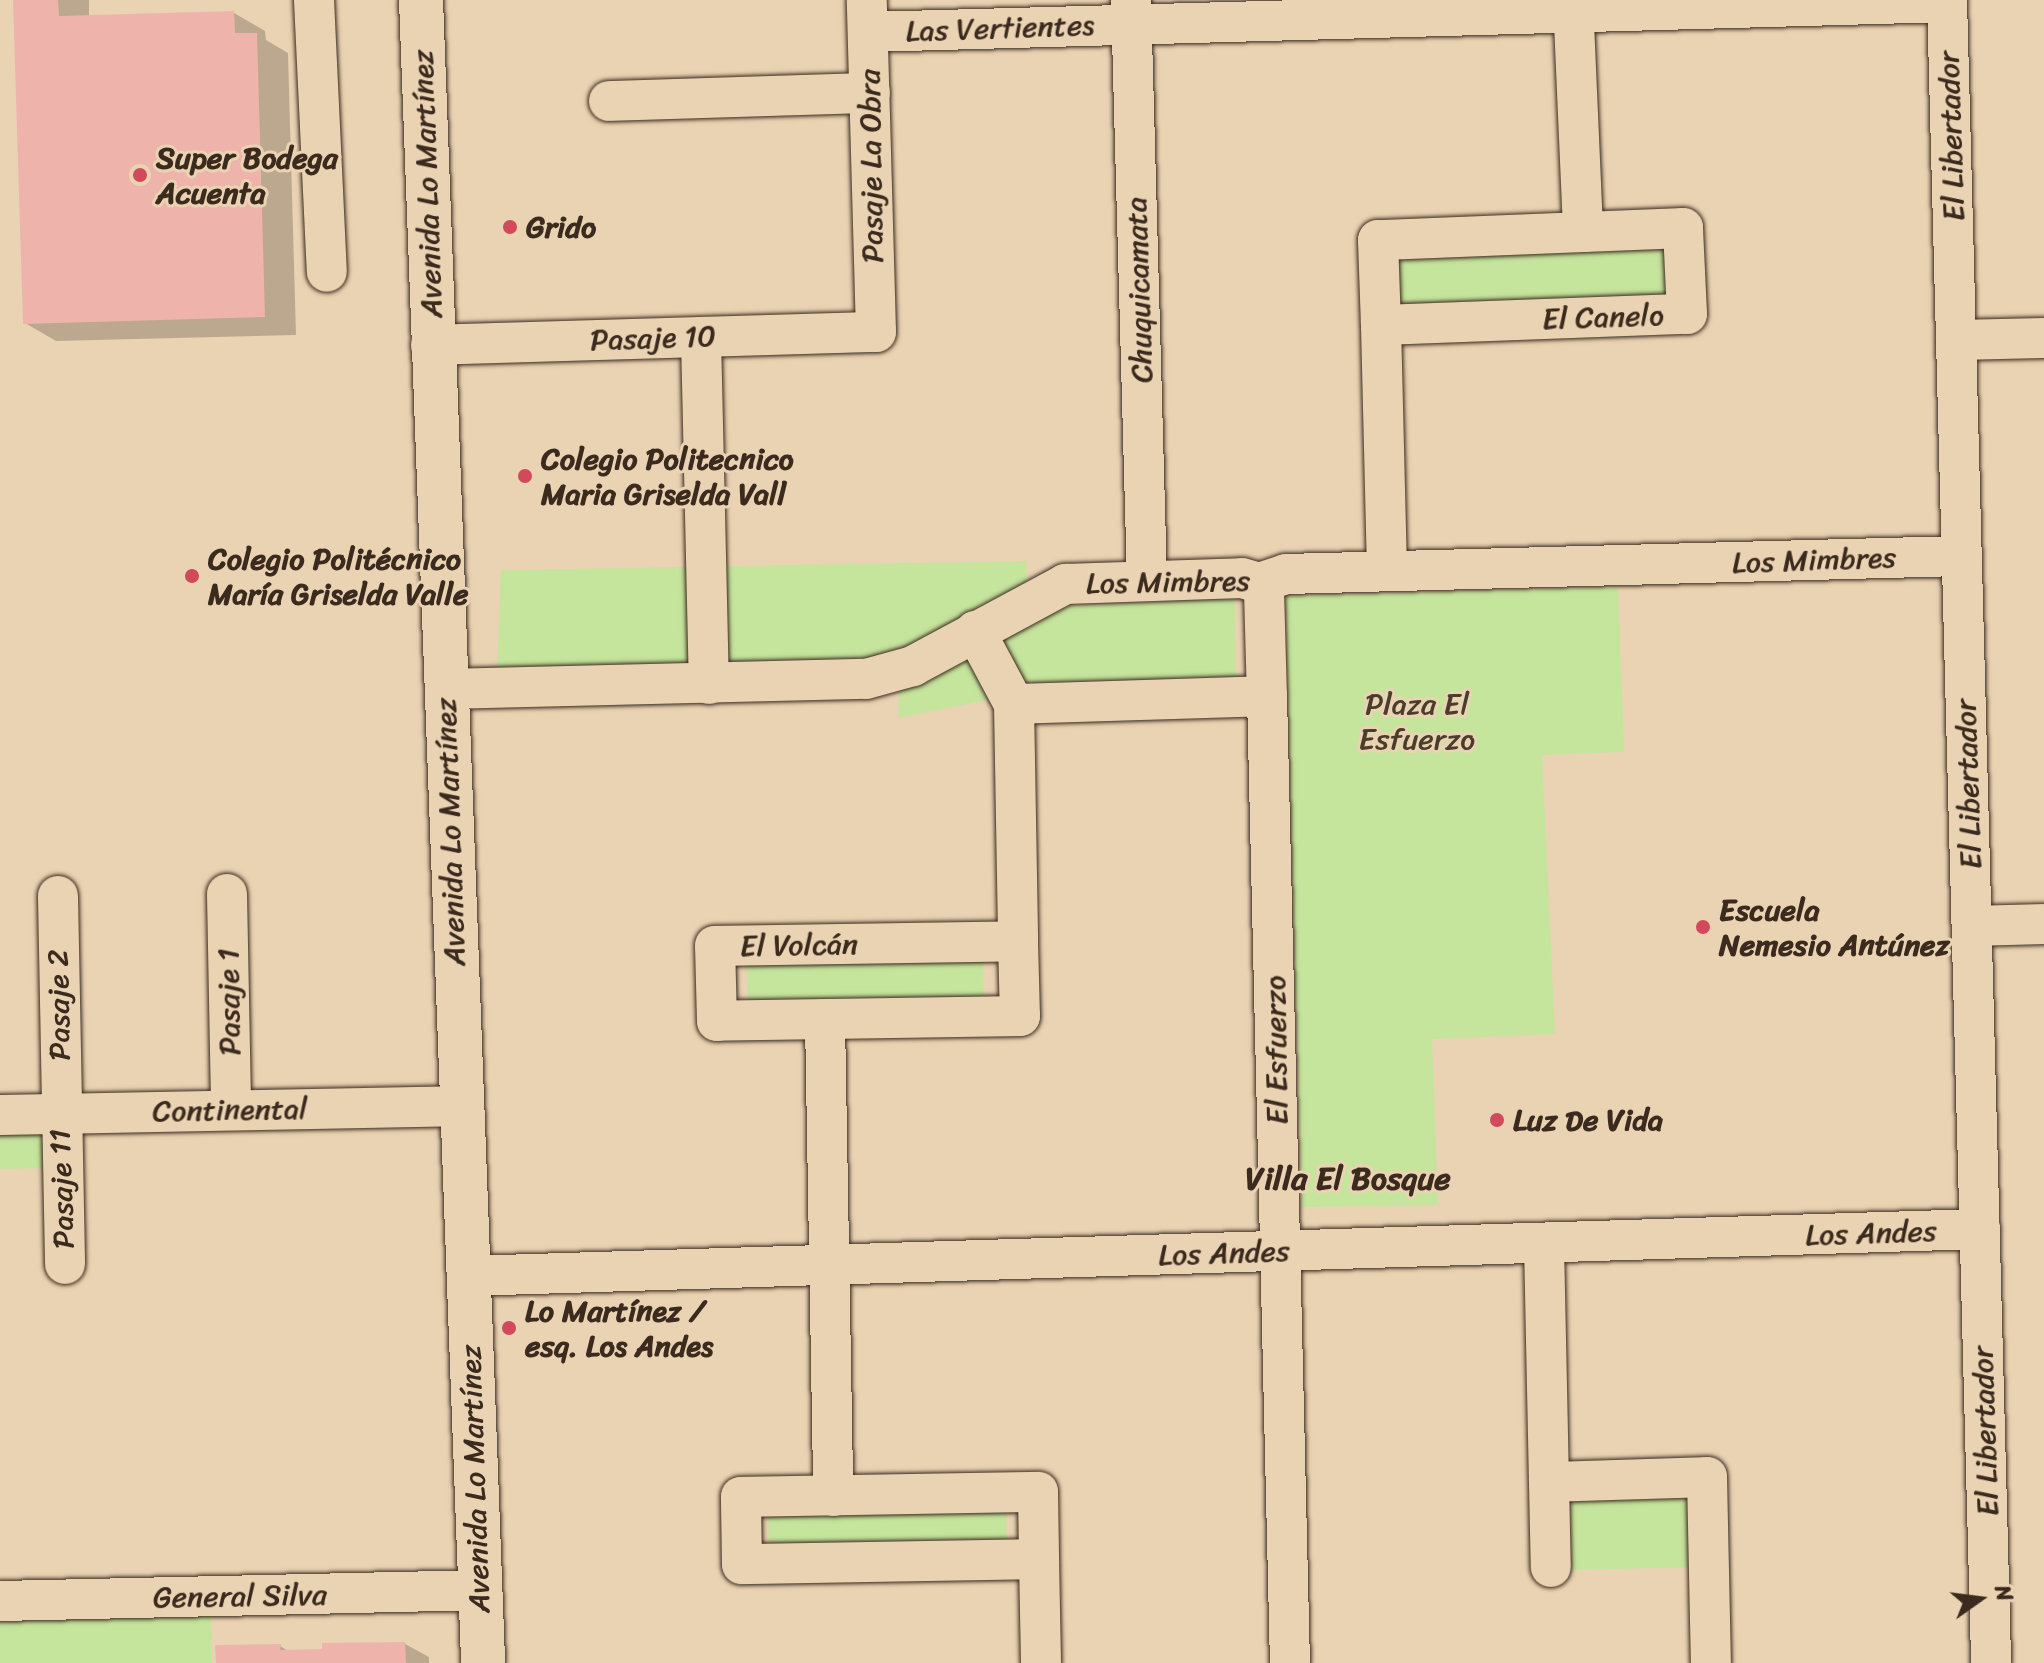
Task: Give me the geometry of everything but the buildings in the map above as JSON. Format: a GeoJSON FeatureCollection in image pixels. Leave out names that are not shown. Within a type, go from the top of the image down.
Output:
{"type":"FeatureCollection","features":[{"type":"Feature","properties":{"kind":"main road","name":"Avenida Lo Martínez"},"geometry":{"type":"LineString","coordinates":[[421,0],[431,345],[483,1663]]}},
{"type":"Feature","properties":{"kind":"street"},"geometry":{"type":"LineString","coordinates":[[314,0],[327,272]]}},
{"type":"Feature","properties":{"kind":"street","name":"Las Vertientes"},"geometry":{"type":"LineString","coordinates":[[868,16],[1947,1]]}},
{"type":"Feature","properties":{"kind":"street","name":"El Libertador"},"geometry":{"type":"LineString","coordinates":[[1947,1],[1991,1663]]}},
{"type":"Feature","properties":{"kind":"street"},"geometry":{"type":"LineString","coordinates":[[1573,6],[1583,232]]}},
{"type":"Feature","properties":{"kind":"street","name":"Chuquicamata"},"geometry":{"type":"LineString","coordinates":[[1131,12],[1147,580]]}},
{"type":"Feature","properties":{"kind":"street","name":"Pasaje La Obra"},"geometry":{"type":"LineString","coordinates":[[868,16],[876,332]]}},
{"type":"Feature","properties":{"kind":"street"},"geometry":{"type":"LineString","coordinates":[[609,101],[870,93]]}},
{"type":"Feature","properties":{"kind":"street","name":"El Canelo"},"geometry":{"type":"LineString","coordinates":[[1381,325],[1687,314],[1683,228],[1378,240],[1387,571]]}},
{"type":"Feature","properties":{"kind":"street","name":"Pasaje 10"},"geometry":{"type":"LineString","coordinates":[[431,345],[876,332]]}},
{"type":"Feature","properties":{"kind":"street"},"geometry":{"type":"LineString","coordinates":[[701,337],[709,684]]}},
{"type":"Feature","properties":{"kind":"street"},"geometry":{"type":"LineString","coordinates":[[1956,340],[2044,338]]}},
{"type":"Feature","properties":{"kind":"street","name":"Los Mimbres"},"geometry":{"type":"LineString","coordinates":[[445,689],[866,679],[913,666],[1065,584],[1242,578],[1259,583],[1286,574],[1962,556]]}},
{"type":"Feature","properties":{"kind":"street","name":"El Esfuerzo"},"geometry":{"type":"LineString","coordinates":[[1259,583],[1264,591],[1290,1663]]}},
{"type":"Feature","properties":{"kind":"street","name":"El Volcán"},"geometry":{"type":"LineString","coordinates":[[975,631],[1014,704],[1020,1016],[717,1021],[715,946],[1018,941]]}},
{"type":"Feature","properties":{"kind":"street"},"geometry":{"type":"LineString","coordinates":[[1014,704],[1267,696]]}},
{"type":"Feature","properties":{"kind":"street","name":"Pasaje 1"},"geometry":{"type":"LineString","coordinates":[[227,894],[231,1110]]}},
{"type":"Feature","properties":{"kind":"street","name":"Pasaje 2"},"geometry":{"type":"LineString","coordinates":[[58,896],[60,1114]]}},
{"type":"Feature","properties":{"kind":"street"},"geometry":{"type":"LineString","coordinates":[[1972,926],[2044,924]]}},
{"type":"Feature","properties":{"kind":"street"},"geometry":{"type":"LineString","coordinates":[[825,1019],[833,1496]]}},
{"type":"Feature","properties":{"kind":"street","name":"Continental"},"geometry":{"type":"LineString","coordinates":[[0,1115],[461,1106]]}},
{"type":"Feature","properties":{"kind":"street","name":"Pasaje 11"},"geometry":{"type":"LineString","coordinates":[[60,1114],[65,1264]]}},
{"type":"Feature","properties":{"kind":"street","name":"Los Andes"},"geometry":{"type":"LineString","coordinates":[[468,1276],[1980,1229]]}},
{"type":"Feature","properties":{"kind":"street"},"geometry":{"type":"LineString","coordinates":[[1544,1244],[1551,1567]]}},
{"type":"Feature","properties":{"kind":"street"},"geometry":{"type":"LineString","coordinates":[[1549,1482],[1707,1477],[1711,1663]]}},
{"type":"Feature","properties":{"kind":"street"},"geometry":{"type":"LineString","coordinates":[[1039,1559],[742,1564],[741,1497],[1038,1492],[1041,1663]]}},
{"type":"Feature","properties":{"kind":"street","name":"General Silva"},"geometry":{"type":"LineString","coordinates":[[0,1601],[480,1590]]}},
{"type":"Feature","properties":{"kind":"green space"},"geometry":{"type":"Polygon","coordinates":[[[1683,228],[1687,314],[1381,325],[1378,240],[1683,228]]]}},
{"type":"Feature","properties":{"kind":"green space"},"geometry":{"type":"Polygon","coordinates":[[[1027,561],[1026,582],[1008,601],[971,625],[867,658],[497,671],[501,570],[1027,561]]]}},
{"type":"Feature","properties":{"kind":"green space","name":"Plaza El Esfuerzo"},"geometry":{"type":"Polygon","coordinates":[[[1618,587],[1624,752],[1542,755],[1555,1034],[1432,1039],[1438,1205],[1302,1207],[1285,596],[1618,587]]]}},
{"type":"Feature","properties":{"kind":"green space"},"geometry":{"type":"Polygon","coordinates":[[[1235,598],[1236,686],[1022,693],[898,718],[899,691],[1055,607],[1235,598]]]}},
{"type":"Feature","properties":{"kind":"green space"},"geometry":{"type":"Polygon","coordinates":[[[983,952],[984,1010],[748,1013],[747,956],[983,952]]]}},
{"type":"Feature","properties":{"kind":"green space"},"geometry":{"type":"Polygon","coordinates":[[[46,1125],[48,1168],[0,1169],[0,1126],[46,1125]]]}},
{"type":"Feature","properties":{"kind":"green space"},"geometry":{"type":"Polygon","coordinates":[[[1696,1487],[1697,1567],[1571,1570],[1571,1488],[1696,1487]]]}},
{"type":"Feature","properties":{"kind":"green space"},"geometry":{"type":"Polygon","coordinates":[[[1006,1498],[1007,1551],[769,1556],[768,1502],[1006,1498]]]}},
{"type":"Feature","properties":{"kind":"green space"},"geometry":{"type":"Polygon","coordinates":[[[211,1611],[212,1663],[0,1663],[0,1613],[211,1611]]]}},
{"type":"Feature","properties":{"kind":"place","name":"Super Bodega Acuenta"},"geometry":{"type":"Point","coordinates":[140,175]}},
{"type":"Feature","properties":{"kind":"place","name":"Grido"},"geometry":{"type":"Point","coordinates":[510,227]}},
{"type":"Feature","properties":{"kind":"place","name":"Colegio Politecnico Maria Griselda Vall"},"geometry":{"type":"Point","coordinates":[525,476]}},
{"type":"Feature","properties":{"kind":"place","name":"Colegio Politécnico María Griselda Valle"},"geometry":{"type":"Point","coordinates":[192,576]}},
{"type":"Feature","properties":{"kind":"place","name":"Escuela Nemesio Antúnez"},"geometry":{"type":"Point","coordinates":[1703,927]}},
{"type":"Feature","properties":{"kind":"place","name":"Luz De Vida"},"geometry":{"type":"Point","coordinates":[1497,1120]}},
{"type":"Feature","properties":{"kind":"place","name":"Lo Martínez / esq. Los Andes"},"geometry":{"type":"Point","coordinates":[509,1328]}},
{"type":"Feature","properties":{"kind":"district","name":"Villa El Bosque"},"geometry":{"type":"Point","coordinates":[1348,1179]}}]}
